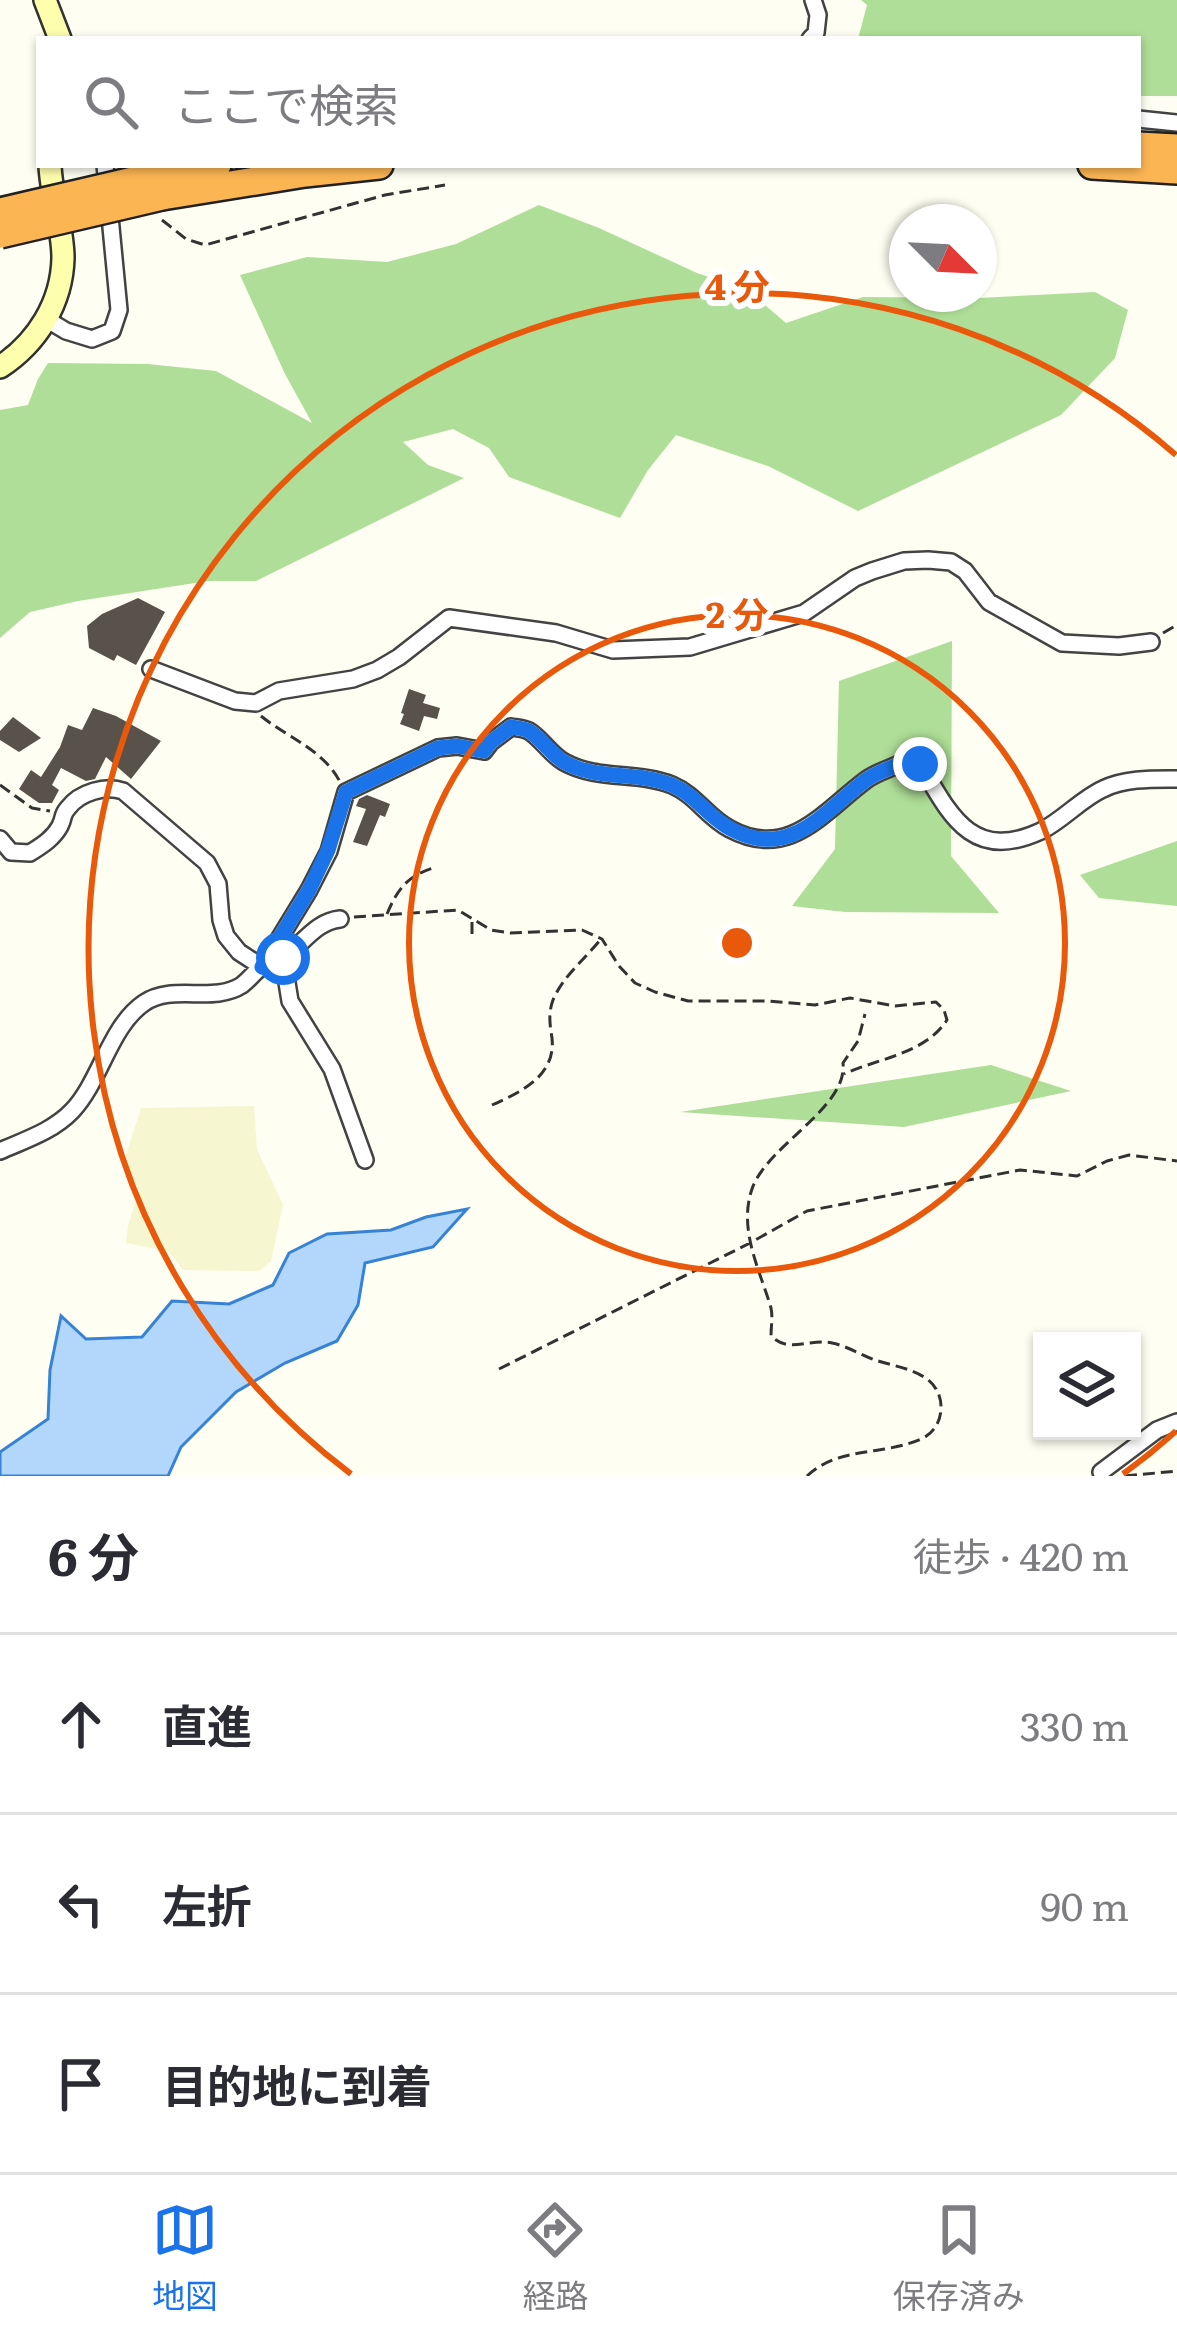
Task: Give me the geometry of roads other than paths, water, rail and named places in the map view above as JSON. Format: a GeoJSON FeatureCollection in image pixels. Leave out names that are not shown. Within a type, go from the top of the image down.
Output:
{"type":"FeatureCollection","features":[{"type":"Feature","properties":{"kind":"highway"},"geometry":{"type":"LineString","coordinates":[[1141,146],[1177,148]]}},
{"type":"Feature","properties":{"kind":"highway"},"geometry":{"type":"LineString","coordinates":[[0,233],[158,192],[210,168]]}},
{"type":"Feature","properties":{"kind":"highway"},"geometry":{"type":"LineString","coordinates":[[0,212],[351,168]]}},
{"type":"Feature","properties":{"kind":"highway"},"geometry":{"type":"LineString","coordinates":[[1141,168],[1177,170]]}},
{"type":"Feature","properties":{"kind":"main road"},"geometry":{"type":"LineString","coordinates":[[45,0],[59,36]]}},
{"type":"Feature","properties":{"kind":"main road"},"geometry":{"type":"LineString","coordinates":[[0,368],[23,349],[46,319],[58,290],[63,257],[50,168]]}},
{"type":"Feature","properties":{"kind":"street"},"geometry":{"type":"LineString","coordinates":[[813,0],[818,15],[813,36]]}},
{"type":"Feature","properties":{"kind":"street"},"geometry":{"type":"LineString","coordinates":[[1141,119],[1177,123]]}},
{"type":"Feature","properties":{"kind":"street"},"geometry":{"type":"LineString","coordinates":[[46,319],[92,339],[112,331],[119,310],[105,168]]}},
{"type":"Feature","properties":{"kind":"street"},"geometry":{"type":"LineString","coordinates":[[151,670],[235,701],[256,703],[279,691],[377,670],[448,618],[556,633],[613,650],[691,647],[804,613],[872,571],[904,561],[928,560],[951,562],[989,602],[1062,643],[1150,642]]}},
{"type":"Feature","properties":{"kind":"street"},"geometry":{"type":"LineString","coordinates":[[0,1151],[52,1128],[77,1107],[122,1026],[144,1003],[160,996],[218,994],[241,986],[262,967],[309,890],[328,850],[346,792],[438,748],[484,751],[511,727],[529,731],[563,761],[590,772],[669,784],[694,797],[724,826],[759,841],[776,841],[803,830],[871,776],[907,760],[920,764],[960,825],[997,842],[1042,830],[1103,788],[1130,781],[1177,779]]}},
{"type":"Feature","properties":{"kind":"street"},"geometry":{"type":"LineString","coordinates":[[0,839],[11,852],[30,854],[50,839],[65,810],[87,794],[107,788],[123,791],[207,863],[218,884],[226,936],[239,952],[262,967]]}},
{"type":"Feature","properties":{"kind":"street"},"geometry":{"type":"LineString","coordinates":[[262,967],[283,958],[327,920],[340,919]]}},
{"type":"Feature","properties":{"kind":"street"},"geometry":{"type":"LineString","coordinates":[[283,958],[290,1001],[332,1069],[365,1160]]}},
{"type":"Feature","properties":{"kind":"street"},"geometry":{"type":"LineString","coordinates":[[1102,1472],[1157,1430],[1177,1422]]}},
{"type":"Feature","properties":{"kind":"water"},"geometry":{"type":"Polygon","coordinates":[[[467,1209],[433,1247],[365,1263],[358,1305],[337,1341],[285,1363],[236,1392],[181,1447],[168,1476],[0,1476],[0,1452],[48,1419],[50,1370],[61,1316],[86,1339],[142,1337],[172,1301],[229,1304],[273,1285],[289,1253],[327,1234],[391,1230],[467,1209]]]}}]}
